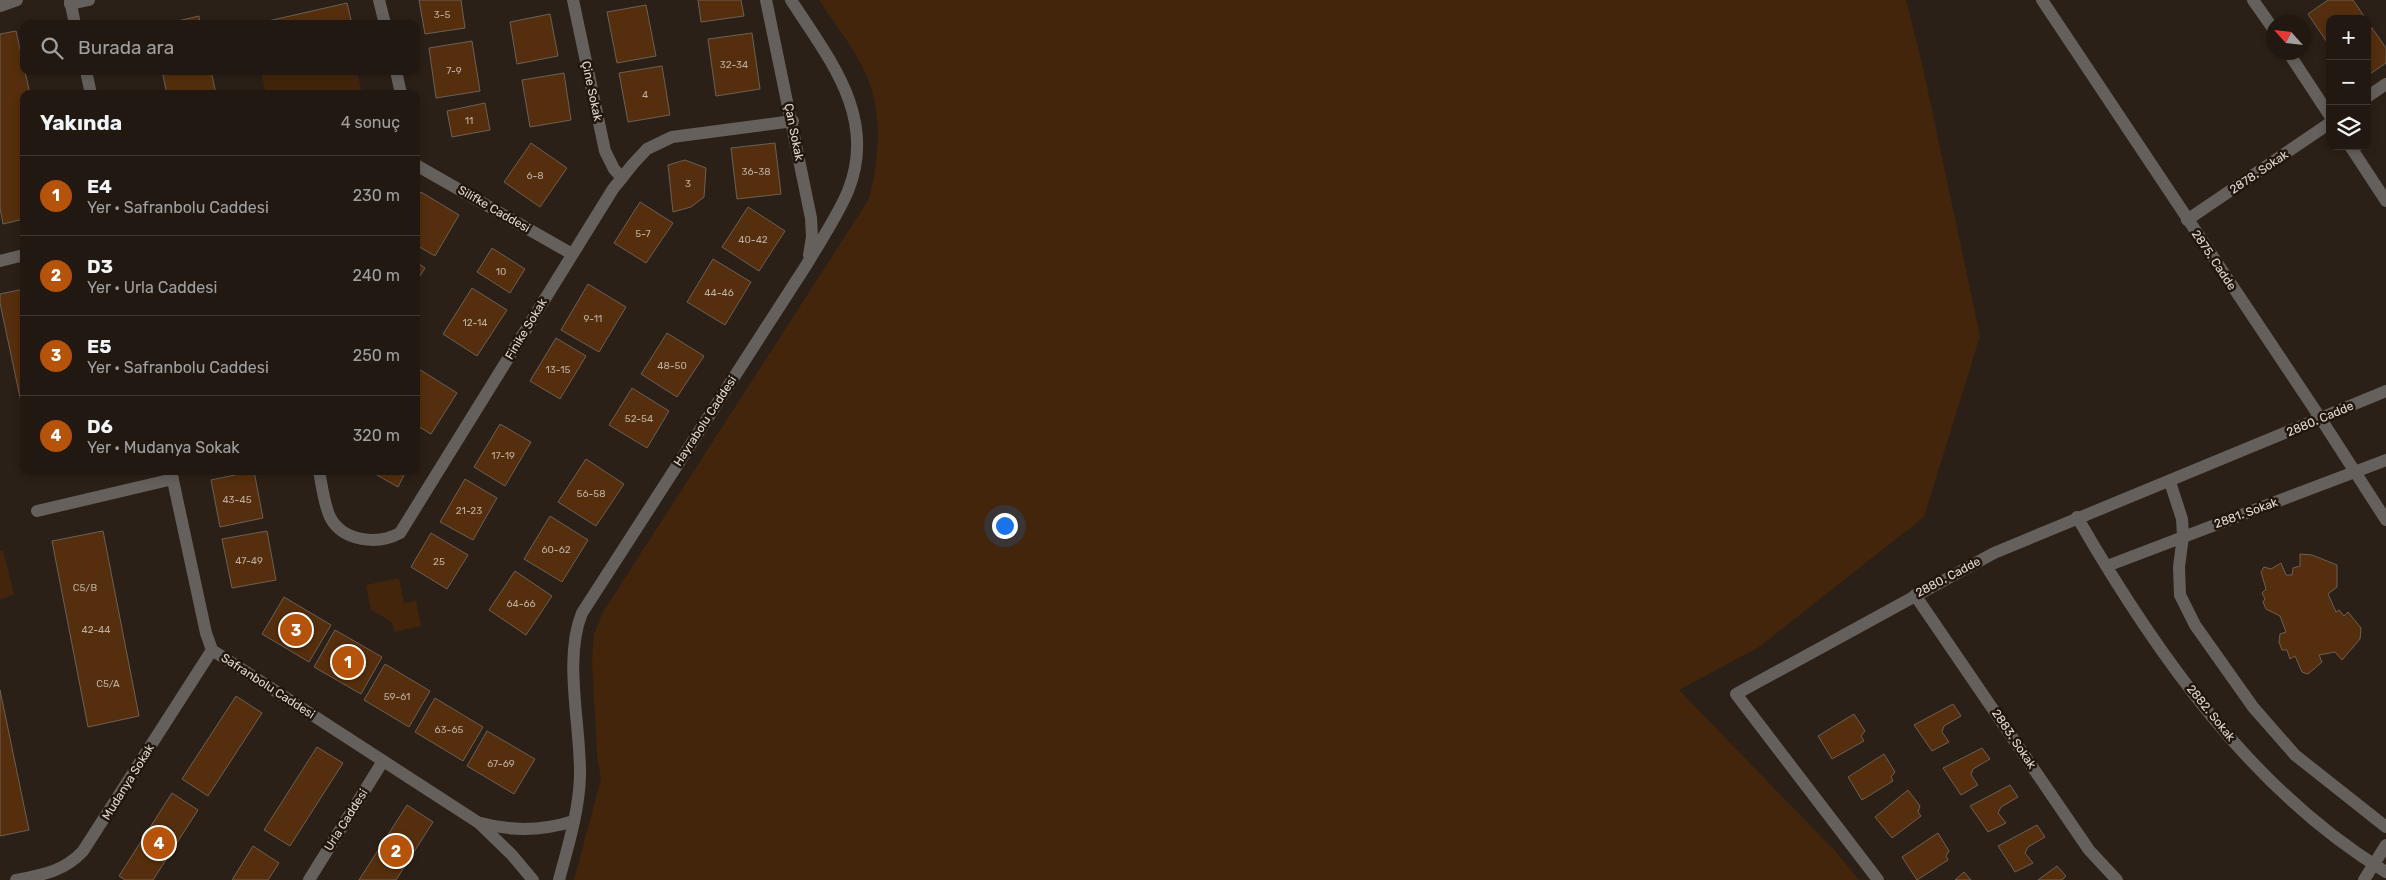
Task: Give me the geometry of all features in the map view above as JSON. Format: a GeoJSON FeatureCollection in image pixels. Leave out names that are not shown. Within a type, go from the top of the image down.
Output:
{"type":"FeatureCollection","features":[{"type":"Feature","properties":{"kind":"street"},"geometry":{"type":"LineString","coordinates":[[0,6],[17,0]]}},
{"type":"Feature","properties":{"kind":"street"},"geometry":{"type":"LineString","coordinates":[[74,20],[70,2],[89,0]]}},
{"type":"Feature","properties":{"kind":"street"},"geometry":{"type":"LineString","coordinates":[[380,0],[384,20]]}},
{"type":"Feature","properties":{"kind":"street","name":"Çine Sokak"},"geometry":{"type":"LineString","coordinates":[[573,0],[606,151],[610,163],[622,178]]}},
{"type":"Feature","properties":{"kind":"street","name":"Çan Sokak"},"geometry":{"type":"LineString","coordinates":[[766,0],[811,218],[812,236],[807,264]]}},
{"type":"Feature","properties":{"kind":"street","name":"Hayrabolu Caddesi"},"geometry":{"type":"LineString","coordinates":[[559,880],[574,821],[580,775],[574,649],[582,613],[835,218],[848,190],[855,164],[856,132],[852,108],[843,81],[791,0]]}},
{"type":"Feature","properties":{"kind":"street","name":"2875. Cadde"},"geometry":{"type":"LineString","coordinates":[[2042,0],[2321,419],[2386,520]]}},
{"type":"Feature","properties":{"kind":"street"},"geometry":{"type":"LineString","coordinates":[[2253,0],[2266,19]]}},
{"type":"Feature","properties":{"kind":"street"},"geometry":{"type":"LineString","coordinates":[[2293,60],[2326,110]]}},
{"type":"Feature","properties":{"kind":"street"},"geometry":{"type":"LineString","coordinates":[[87,75],[90,90]]}},
{"type":"Feature","properties":{"kind":"street"},"geometry":{"type":"LineString","coordinates":[[397,75],[400,90]]}},
{"type":"Feature","properties":{"kind":"street"},"geometry":{"type":"LineString","coordinates":[[2371,94],[2386,84]]}},
{"type":"Feature","properties":{"kind":"street","name":"Finike Sokak"},"geometry":{"type":"LineString","coordinates":[[320,475],[329,515],[341,530],[358,538],[371,540],[392,536],[403,530],[572,254],[622,178],[647,149],[666,140],[792,121]]}},
{"type":"Feature","properties":{"kind":"street","name":"2878. Sokak"},"geometry":{"type":"LineString","coordinates":[[2187,220],[2326,126]]}},
{"type":"Feature","properties":{"kind":"street"},"geometry":{"type":"LineString","coordinates":[[2353,150],[2386,201]]}},
{"type":"Feature","properties":{"kind":"street","name":"Silifke Caddesi"},"geometry":{"type":"LineString","coordinates":[[420,167],[572,254]]}},
{"type":"Feature","properties":{"kind":"street"},"geometry":{"type":"LineString","coordinates":[[0,261],[20,256]]}},
{"type":"Feature","properties":{"kind":"street","name":"2880. Cadde"},"geometry":{"type":"LineString","coordinates":[[1878,880],[1736,694],[1915,594],[1994,553],[2077,517],[2170,482],[2386,391]]}},
{"type":"Feature","properties":{"kind":"street","name":"2881. Sokak"},"geometry":{"type":"LineString","coordinates":[[2107,566],[2386,460]]}},
{"type":"Feature","properties":{"kind":"street"},"geometry":{"type":"LineString","coordinates":[[37,511],[172,475]]}},
{"type":"Feature","properties":{"kind":"street","name":"Safranbolu Caddesi"},"geometry":{"type":"LineString","coordinates":[[172,475],[206,633],[212,650],[479,822],[512,855],[533,880]]}},
{"type":"Feature","properties":{"kind":"street"},"geometry":{"type":"LineString","coordinates":[[2170,482],[2182,519],[2184,536],[2179,567],[2180,595],[2187,611],[2212,652],[2253,708],[2295,755],[2386,827]]}},
{"type":"Feature","properties":{"kind":"street","name":"2882. Sokak"},"geometry":{"type":"LineString","coordinates":[[2077,517],[2145,625],[2188,685],[2255,766],[2294,804],[2386,872]]}},
{"type":"Feature","properties":{"kind":"street","name":"2883. Sokak"},"geometry":{"type":"LineString","coordinates":[[1915,594],[2089,850],[2117,880]]}},
{"type":"Feature","properties":{"kind":"street","name":"Mudanya Sokak"},"geometry":{"type":"LineString","coordinates":[[16,880],[55,871],[72,862],[84,851],[212,650]]}},
{"type":"Feature","properties":{"kind":"street","name":"Urla Caddesi"},"geometry":{"type":"LineString","coordinates":[[308,880],[383,761]]}},
{"type":"Feature","properties":{"kind":"street","name":"Safranbolu Caddesi"},"geometry":{"type":"LineString","coordinates":[[479,822],[519,830],[548,828],[574,821]]}},
{"type":"Feature","properties":{"kind":"street"},"geometry":{"type":"LineString","coordinates":[[2364,880],[2386,845]]}},
{"type":"Feature","properties":{"kind":"shaded area"},"geometry":{"type":"Polygon","coordinates":[[[819,0],[1906,0],[1923,68],[1980,336],[1924,517],[1759,647],[1679,690],[1837,853],[1859,880],[574,880],[601,779],[597,755],[592,660],[594,634],[603,612],[869,199],[876,165],[878,131],[874,97],[861,64],[819,0]]]}},
{"type":"Feature","properties":{"kind":"shaded area"},"geometry":{"type":"Polygon","coordinates":[[[262,75],[358,75],[361,90],[265,90],[262,75]]]}},
{"type":"Feature","properties":{"kind":"shaded area"},"geometry":{"type":"Polygon","coordinates":[[[0,551],[3,551],[14,594],[0,600],[0,551]]]}},
{"type":"Feature","properties":{"kind":"shaded area"},"geometry":{"type":"Polygon","coordinates":[[[399,578],[404,603],[416,601],[421,626],[394,632],[392,622],[371,610],[366,585],[399,578]]]}},
{"type":"Feature","properties":{"kind":"building"},"geometry":{"type":"Polygon","coordinates":[[[419,0],[461,0],[465,28],[425,34],[419,0]]]}},
{"type":"Feature","properties":{"kind":"building"},"geometry":{"type":"Polygon","coordinates":[[[698,0],[741,0],[744,16],[701,22],[698,0]]]}},
{"type":"Feature","properties":{"kind":"building"},"geometry":{"type":"Polygon","coordinates":[[[2328,0],[2353,0],[2363,15],[2326,15],[2326,41],[2311,18],[2311,15],[2308,14],[2328,0]]]}},
{"type":"Feature","properties":{"kind":"building"},"geometry":{"type":"Polygon","coordinates":[[[347,3],[351,20],[273,20],[347,3]]]}},
{"type":"Feature","properties":{"kind":"building"},"geometry":{"type":"Polygon","coordinates":[[[646,5],[656,56],[617,63],[607,12],[646,5]]]}},
{"type":"Feature","properties":{"kind":"building"},"geometry":{"type":"Polygon","coordinates":[[[550,14],[558,56],[517,64],[510,22],[550,14]]]}},
{"type":"Feature","properties":{"kind":"building"},"geometry":{"type":"Polygon","coordinates":[[[199,16],[200,20],[182,20],[199,16]]]}},
{"type":"Feature","properties":{"kind":"building"},"geometry":{"type":"Polygon","coordinates":[[[2371,29],[2386,48],[2386,63],[2371,73],[2371,60],[2371,29]]]}},
{"type":"Feature","properties":{"kind":"building"},"geometry":{"type":"Polygon","coordinates":[[[16,31],[20,49],[20,75],[26,75],[29,90],[20,90],[20,220],[3,224],[0,208],[0,34],[16,31]]]}},
{"type":"Feature","properties":{"kind":"building"},"geometry":{"type":"Polygon","coordinates":[[[752,33],[760,89],[716,96],[708,39],[752,33]]]}},
{"type":"Feature","properties":{"kind":"building"},"geometry":{"type":"Polygon","coordinates":[[[472,41],[480,91],[436,98],[429,48],[472,41]]]}},
{"type":"Feature","properties":{"kind":"building"},"geometry":{"type":"Polygon","coordinates":[[[662,66],[670,115],[628,122],[619,73],[662,66]]]}},
{"type":"Feature","properties":{"kind":"building"},"geometry":{"type":"Polygon","coordinates":[[[564,73],[571,120],[530,127],[522,80],[564,73]]]}},
{"type":"Feature","properties":{"kind":"building"},"geometry":{"type":"Polygon","coordinates":[[[163,75],[212,75],[215,90],[166,90],[163,75]]]}},
{"type":"Feature","properties":{"kind":"building"},"geometry":{"type":"Polygon","coordinates":[[[485,103],[490,130],[452,137],[447,111],[485,103]]]}},
{"type":"Feature","properties":{"kind":"building"},"geometry":{"type":"Polygon","coordinates":[[[531,143],[567,168],[540,207],[504,182],[531,143]]]}},
{"type":"Feature","properties":{"kind":"building"},"geometry":{"type":"Polygon","coordinates":[[[775,143],[781,194],[737,199],[731,148],[775,143]]]}},
{"type":"Feature","properties":{"kind":"building"},"geometry":{"type":"Polygon","coordinates":[[[685,160],[706,168],[704,197],[691,207],[673,212],[668,165],[685,160]]]}},
{"type":"Feature","properties":{"kind":"building"},"geometry":{"type":"Polygon","coordinates":[[[421,192],[459,215],[435,256],[420,247],[421,192]]]}},
{"type":"Feature","properties":{"kind":"building"},"geometry":{"type":"Polygon","coordinates":[[[640,202],[673,223],[646,263],[614,243],[640,202]]]}},
{"type":"Feature","properties":{"kind":"building"},"geometry":{"type":"Polygon","coordinates":[[[748,207],[785,231],[759,271],[722,247],[748,207]]]}},
{"type":"Feature","properties":{"kind":"building"},"geometry":{"type":"Polygon","coordinates":[[[492,248],[525,269],[510,293],[477,272],[492,248]]]}},
{"type":"Feature","properties":{"kind":"building"},"geometry":{"type":"Polygon","coordinates":[[[713,259],[751,282],[725,325],[687,302],[713,259]]]}},
{"type":"Feature","properties":{"kind":"building"},"geometry":{"type":"Polygon","coordinates":[[[420,265],[425,268],[420,276],[420,265]]]}},
{"type":"Feature","properties":{"kind":"building"},"geometry":{"type":"Polygon","coordinates":[[[588,284],[626,307],[599,352],[561,330],[588,284]]]}},
{"type":"Feature","properties":{"kind":"building"},"geometry":{"type":"Polygon","coordinates":[[[472,288],[507,310],[477,356],[443,334],[472,288]]]}},
{"type":"Feature","properties":{"kind":"building"},"geometry":{"type":"Polygon","coordinates":[[[20,290],[20,397],[0,303],[0,294],[20,290]]]}},
{"type":"Feature","properties":{"kind":"building"},"geometry":{"type":"Polygon","coordinates":[[[667,333],[704,356],[677,397],[641,374],[667,333]]]}},
{"type":"Feature","properties":{"kind":"building"},"geometry":{"type":"Polygon","coordinates":[[[556,338],[586,356],[560,399],[530,381],[556,338]]]}},
{"type":"Feature","properties":{"kind":"building"},"geometry":{"type":"Polygon","coordinates":[[[420,370],[457,393],[431,434],[420,427],[420,370]]]}},
{"type":"Feature","properties":{"kind":"building"},"geometry":{"type":"Polygon","coordinates":[[[632,388],[669,411],[647,448],[609,425],[632,388]]]}},
{"type":"Feature","properties":{"kind":"building"},"geometry":{"type":"Polygon","coordinates":[[[500,424],[531,442],[505,486],[474,467],[500,424]]]}},
{"type":"Feature","properties":{"kind":"building"},"geometry":{"type":"Polygon","coordinates":[[[586,459],[624,484],[596,526],[558,502],[586,459]]]}},
{"type":"Feature","properties":{"kind":"building"},"geometry":{"type":"Polygon","coordinates":[[[235,475],[255,475],[263,518],[220,527],[211,480],[235,475]]]}},
{"type":"Feature","properties":{"kind":"building"},"geometry":{"type":"Polygon","coordinates":[[[377,475],[404,475],[398,487],[377,475]]]}},
{"type":"Feature","properties":{"kind":"building"},"geometry":{"type":"Polygon","coordinates":[[[465,479],[497,498],[473,540],[440,522],[465,479]]]}},
{"type":"Feature","properties":{"kind":"building"},"geometry":{"type":"Polygon","coordinates":[[[550,516],[588,540],[562,582],[524,559],[550,516]]]}},
{"type":"Feature","properties":{"kind":"building"},"geometry":{"type":"Polygon","coordinates":[[[103,531],[139,716],[88,727],[52,541],[103,531]]]}},
{"type":"Feature","properties":{"kind":"building"},"geometry":{"type":"Polygon","coordinates":[[[267,531],[276,580],[232,588],[222,539],[267,531]]]}},
{"type":"Feature","properties":{"kind":"building"},"geometry":{"type":"Polygon","coordinates":[[[431,533],[468,555],[447,589],[411,567],[431,533]]]}},
{"type":"Feature","properties":{"kind":"building"},"geometry":{"type":"Polygon","coordinates":[[[2300,554],[2312,555],[2337,565],[2337,587],[2328,594],[2336,612],[2339,610],[2344,616],[2348,612],[2361,628],[2360,639],[2342,660],[2335,652],[2319,655],[2322,662],[2308,674],[2302,672],[2295,656],[2290,659],[2287,650],[2282,650],[2279,642],[2280,634],[2286,632],[2280,616],[2266,609],[2262,593],[2266,589],[2261,572],[2264,567],[2271,569],[2281,563],[2286,575],[2292,575],[2293,568],[2300,566],[2300,554]]]}},
{"type":"Feature","properties":{"kind":"building"},"geometry":{"type":"Polygon","coordinates":[[[515,571],[552,596],[526,635],[489,610],[515,571]]]}},
{"type":"Feature","properties":{"kind":"building"},"geometry":{"type":"Polygon","coordinates":[[[284,597],[331,625],[309,662],[262,634],[284,597]]]}},
{"type":"Feature","properties":{"kind":"building"},"geometry":{"type":"Polygon","coordinates":[[[335,630],[382,657],[361,694],[314,667],[335,630]]]}},
{"type":"Feature","properties":{"kind":"building"},"geometry":{"type":"Polygon","coordinates":[[[385,664],[430,691],[409,727],[364,700],[385,664]]]}},
{"type":"Feature","properties":{"kind":"building"},"geometry":{"type":"Polygon","coordinates":[[[0,690],[29,830],[0,836],[0,690]]]}},
{"type":"Feature","properties":{"kind":"building"},"geometry":{"type":"Polygon","coordinates":[[[236,696],[262,713],[208,796],[182,779],[236,696]]]}},
{"type":"Feature","properties":{"kind":"building"},"geometry":{"type":"Polygon","coordinates":[[[435,698],[483,727],[463,761],[415,732],[435,698]]]}},
{"type":"Feature","properties":{"kind":"building"},"geometry":{"type":"Polygon","coordinates":[[[1953,704],[1961,716],[1944,726],[1942,732],[1949,742],[1932,751],[1914,725],[1953,704]]]}},
{"type":"Feature","properties":{"kind":"building"},"geometry":{"type":"Polygon","coordinates":[[[1854,714],[1865,731],[1861,736],[1864,741],[1832,759],[1818,736],[1854,714]]]}},
{"type":"Feature","properties":{"kind":"building"},"geometry":{"type":"Polygon","coordinates":[[[487,731],[535,759],[514,794],[467,766],[487,731]]]}},
{"type":"Feature","properties":{"kind":"building"},"geometry":{"type":"Polygon","coordinates":[[[317,747],[343,763],[290,846],[264,830],[317,747]]]}},
{"type":"Feature","properties":{"kind":"building"},"geometry":{"type":"Polygon","coordinates":[[[1982,748],[1990,759],[1973,769],[1971,775],[1978,785],[1961,795],[1943,768],[1982,748]]]}},
{"type":"Feature","properties":{"kind":"building"},"geometry":{"type":"Polygon","coordinates":[[[1884,754],[1895,772],[1891,777],[1893,781],[1862,800],[1848,777],[1884,754]]]}},
{"type":"Feature","properties":{"kind":"building"},"geometry":{"type":"Polygon","coordinates":[[[2010,785],[2018,797],[2001,807],[1998,813],[2006,823],[1988,832],[1970,806],[2010,785]]]}},
{"type":"Feature","properties":{"kind":"building"},"geometry":{"type":"Polygon","coordinates":[[[1908,790],[1920,806],[1918,812],[1921,816],[1892,838],[1875,817],[1908,790]]]}},
{"type":"Feature","properties":{"kind":"building"},"geometry":{"type":"Polygon","coordinates":[[[172,793],[198,810],[153,880],[125,880],[119,876],[172,793]]]}},
{"type":"Feature","properties":{"kind":"building"},"geometry":{"type":"Polygon","coordinates":[[[407,805],[433,822],[396,880],[359,880],[407,805]]]}},
{"type":"Feature","properties":{"kind":"building"},"geometry":{"type":"Polygon","coordinates":[[[2037,825],[2045,837],[2028,847],[2025,853],[2033,863],[2015,872],[1998,846],[2037,825]]]}},
{"type":"Feature","properties":{"kind":"building"},"geometry":{"type":"Polygon","coordinates":[[[1938,833],[1949,851],[1946,856],[1948,860],[1917,880],[1902,857],[1938,833]]]}},
{"type":"Feature","properties":{"kind":"building"},"geometry":{"type":"Polygon","coordinates":[[[253,846],[279,863],[268,880],[232,880],[253,846]]]}},
{"type":"Feature","properties":{"kind":"building"},"geometry":{"type":"Polygon","coordinates":[[[2057,866],[2066,876],[2062,880],[2038,880],[2057,866]]]}},
{"type":"Feature","properties":{"kind":"building"},"geometry":{"type":"Polygon","coordinates":[[[1964,872],[1971,880],[1955,880],[1964,872]]]}},
{"type":"Feature","properties":{"kind":"place","name":"E5"},"geometry":{"type":"Point","coordinates":[296,630]}},
{"type":"Feature","properties":{"kind":"place","name":"E4"},"geometry":{"type":"Point","coordinates":[348,662]}},
{"type":"Feature","properties":{"kind":"place","name":"D6"},"geometry":{"type":"Point","coordinates":[159,843]}},
{"type":"Feature","properties":{"kind":"place","name":"D3"},"geometry":{"type":"Point","coordinates":[396,851]}}]}
